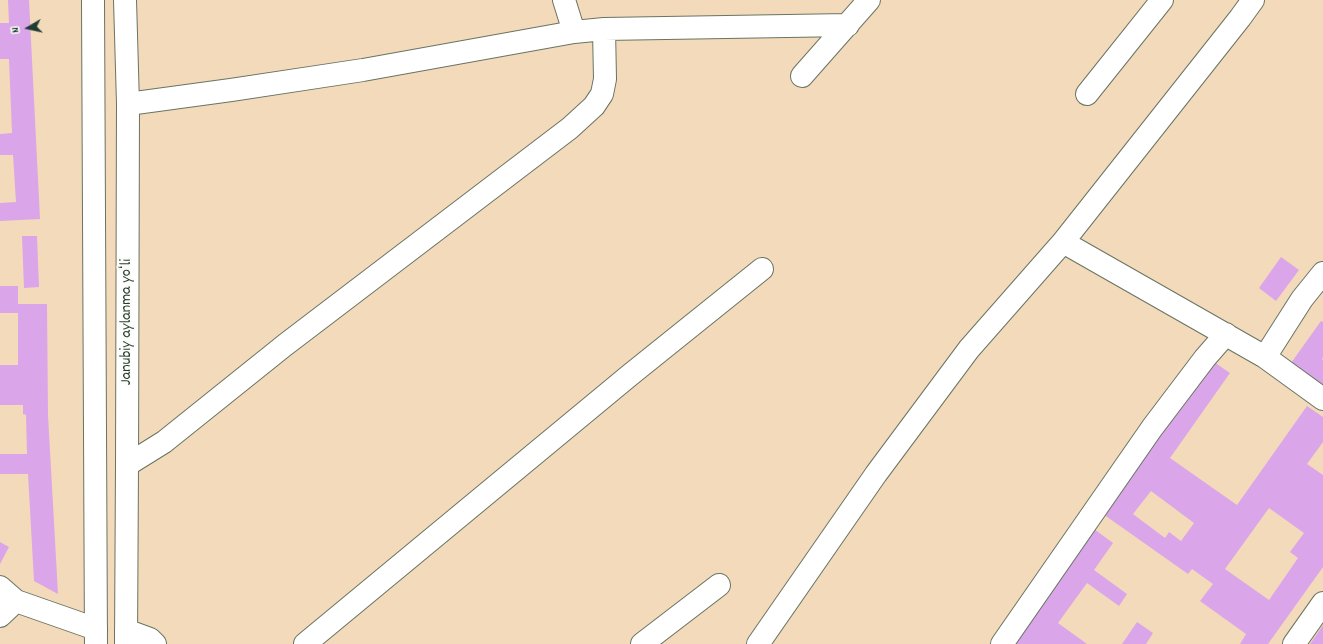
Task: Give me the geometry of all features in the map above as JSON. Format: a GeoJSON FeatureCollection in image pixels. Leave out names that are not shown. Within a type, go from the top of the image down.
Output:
{"type":"FeatureCollection","features":[{"type":"Feature","properties":{"kind":"main road","name":"Janubiy aylanma yoʻli"},"geometry":{"type":"LineString","coordinates":[[93,0],[96,637]]}},
{"type":"Feature","properties":{"kind":"main road","name":"Janubiy aylanma yoʻli"},"geometry":{"type":"LineString","coordinates":[[126,0],[128,104],[128,465],[126,638]]}},
{"type":"Feature","properties":{"kind":"main road"},"geometry":{"type":"LineString","coordinates":[[564,0],[574,32]]}},
{"type":"Feature","properties":{"kind":"main road"},"geometry":{"type":"LineString","coordinates":[[802,76],[848,26],[869,0]]}},
{"type":"Feature","properties":{"kind":"main road"},"geometry":{"type":"LineString","coordinates":[[1087,94],[1162,0]]}},
{"type":"Feature","properties":{"kind":"main road"},"geometry":{"type":"LineString","coordinates":[[758,644],[876,474],[969,348],[1063,242],[1253,0]]}},
{"type":"Feature","properties":{"kind":"main road"},"geometry":{"type":"LineString","coordinates":[[128,104],[363,70],[574,32],[604,29],[848,26]]}},
{"type":"Feature","properties":{"kind":"main road"},"geometry":{"type":"LineString","coordinates":[[128,465],[164,442],[285,345],[585,115],[594,106],[602,94],[605,79],[604,29]]}},
{"type":"Feature","properties":{"kind":"main road"},"geometry":{"type":"LineString","coordinates":[[1063,242],[1265,357],[1323,399]]}},
{"type":"Feature","properties":{"kind":"main road"},"geometry":{"type":"LineString","coordinates":[[305,644],[762,268]]}},
{"type":"Feature","properties":{"kind":"main road"},"geometry":{"type":"LineString","coordinates":[[1265,357],[1302,299],[1323,273]]}},
{"type":"Feature","properties":{"kind":"main road"},"geometry":{"type":"LineString","coordinates":[[1002,644],[1152,428],[1205,358],[1226,334]]}},
{"type":"Feature","properties":{"kind":"main road"},"geometry":{"type":"LineString","coordinates":[[642,644],[719,585]]}},
{"type":"Feature","properties":{"kind":"main road"},"geometry":{"type":"LineString","coordinates":[[0,616],[8,594],[96,637]]}},
{"type":"Feature","properties":{"kind":"main road"},"geometry":{"type":"LineString","coordinates":[[1294,644],[1323,602]]}},
{"type":"Feature","properties":{"kind":"main road"},"geometry":{"type":"LineString","coordinates":[[126,638],[131,632],[150,640],[155,644]]}},
{"type":"Feature","properties":{"kind":"building"},"geometry":{"type":"Polygon","coordinates":[[[8,0],[29,0],[40,219],[0,221],[0,203],[16,202],[13,155],[0,155],[0,134],[12,133],[9,59],[0,59],[0,23],[9,23],[8,0]]]}},
{"type":"Feature","properties":{"kind":"building"},"geometry":{"type":"Polygon","coordinates":[[[22,236],[37,236],[39,287],[24,288],[22,236]]]}},
{"type":"Feature","properties":{"kind":"building"},"geometry":{"type":"Polygon","coordinates":[[[1281,257],[1299,270],[1276,301],[1259,288],[1281,257]]]}},
{"type":"Feature","properties":{"kind":"building"},"geometry":{"type":"Polygon","coordinates":[[[0,286],[18,286],[18,304],[47,304],[48,415],[58,594],[34,581],[28,474],[0,474],[0,454],[27,454],[26,415],[23,414],[23,405],[0,405],[0,365],[18,365],[18,313],[0,313],[0,286]]]}},
{"type":"Feature","properties":{"kind":"building"},"geometry":{"type":"Polygon","coordinates":[[[1321,321],[1323,322],[1323,386],[1291,363],[1321,321]]]}},
{"type":"Feature","properties":{"kind":"building"},"geometry":{"type":"Polygon","coordinates":[[[1211,360],[1230,373],[1170,458],[1237,505],[1307,406],[1323,417],[1323,442],[1307,464],[1323,475],[1323,567],[1268,644],[1240,644],[1246,634],[1200,601],[1213,584],[1192,569],[1188,574],[1103,514],[1211,360]],[[1151,491],[1133,514],[1165,538],[1169,532],[1181,541],[1194,523],[1151,491]],[[1269,508],[1225,569],[1269,600],[1298,558],[1290,552],[1304,533],[1269,508]]]}},
{"type":"Feature","properties":{"kind":"building"},"geometry":{"type":"Polygon","coordinates":[[[1094,529],[1113,543],[1094,570],[1127,594],[1119,606],[1087,583],[1058,623],[1087,644],[1013,644],[1094,529]]]}},
{"type":"Feature","properties":{"kind":"building"},"geometry":{"type":"Polygon","coordinates":[[[0,542],[9,547],[0,564],[0,542]]]}},
{"type":"Feature","properties":{"kind":"building"},"geometry":{"type":"Polygon","coordinates":[[[1137,622],[1153,633],[1146,644],[1122,644],[1137,622]]]}},
{"type":"Feature","properties":{"kind":"building"},"geometry":{"type":"Polygon","coordinates":[[[1323,625],[1323,644],[1310,644],[1319,631],[1323,625]]]}}]}
